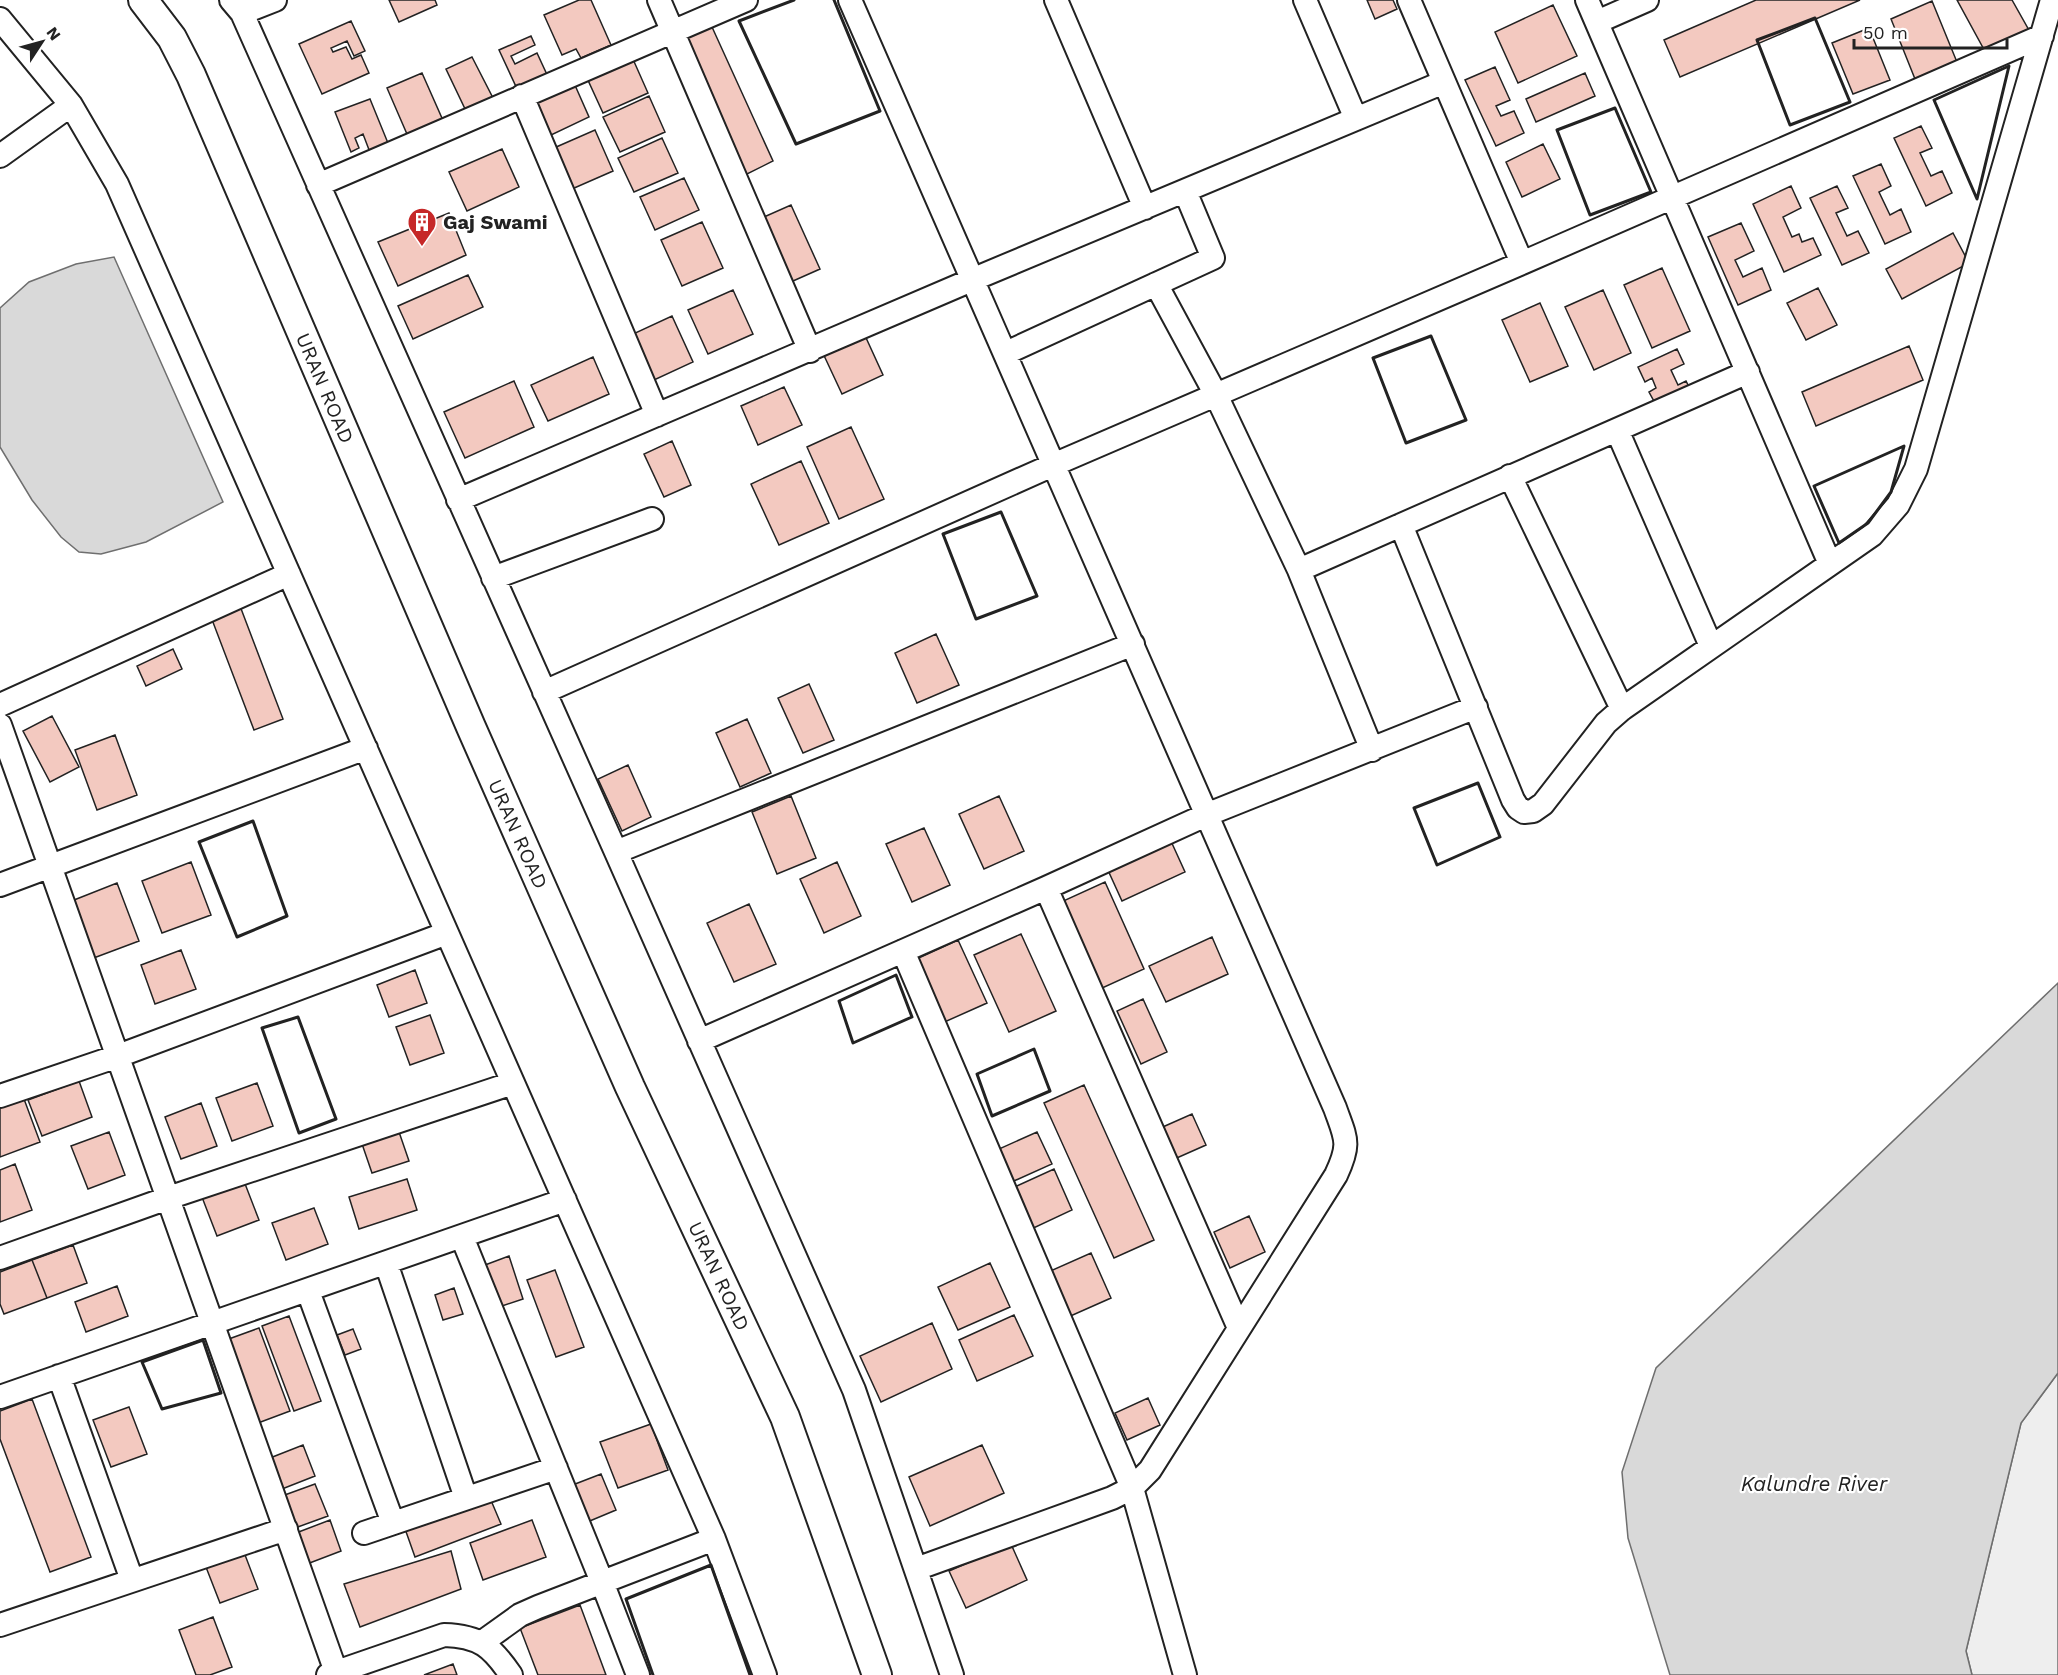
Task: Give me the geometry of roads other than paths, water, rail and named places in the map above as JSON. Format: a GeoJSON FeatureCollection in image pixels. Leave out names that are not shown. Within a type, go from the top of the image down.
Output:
{"type":"FeatureCollection","features":[{"type":"Feature","properties":{"kind":"main road","name":"URAN ROAD"},"geometry":{"type":"LineString","coordinates":[[143,0],[172,38],[191,75],[471,727],[630,1087],[785,1417],[877,1675]]}},
{"type":"Feature","properties":{"kind":"street"},"geometry":{"type":"LineString","coordinates":[[275,0],[236,7],[318,185],[854,1390],[952,1675]]}},
{"type":"Feature","properties":{"kind":"street"},"geometry":{"type":"LineString","coordinates":[[659,0],[810,351]]}},
{"type":"Feature","properties":{"kind":"street"},"geometry":{"type":"LineString","coordinates":[[318,185],[746,0]]}},
{"type":"Feature","properties":{"kind":"street"},"geometry":{"type":"LineString","coordinates":[[850,0],[1335,1108],[1345,1135],[1346,1154],[1336,1175],[1150,1470],[1132,1488],[1112,1498],[916,1569]]}},
{"type":"Feature","properties":{"kind":"street"},"geometry":{"type":"LineString","coordinates":[[1056,0],[1145,208]]}},
{"type":"Feature","properties":{"kind":"street"},"geometry":{"type":"LineString","coordinates":[[1305,0],[1356,119]]}},
{"type":"Feature","properties":{"kind":"street"},"geometry":{"type":"LineString","coordinates":[[1409,0],[1522,263]]}},
{"type":"Feature","properties":{"kind":"street"},"geometry":{"type":"LineString","coordinates":[[1587,0],[1830,564]]}},
{"type":"Feature","properties":{"kind":"street"},"geometry":{"type":"LineString","coordinates":[[1597,22],[1647,0]]}},
{"type":"Feature","properties":{"kind":"street"},"geometry":{"type":"LineString","coordinates":[[1401,525],[1513,800],[1518,808],[1528,813],[1543,804],[1606,723],[1622,709],[1872,535],[1898,505],[1916,469],[2052,0]]}},
{"type":"Feature","properties":{"kind":"street"},"geometry":{"type":"LineString","coordinates":[[0,19],[71,105],[117,184],[714,1539],[765,1675]]}},
{"type":"Feature","properties":{"kind":"street"},"geometry":{"type":"LineString","coordinates":[[544,692],[1053,465],[2042,36]]}},
{"type":"Feature","properties":{"kind":"street"},"geometry":{"type":"LineString","coordinates":[[458,500],[974,279],[1444,82]]}},
{"type":"Feature","properties":{"kind":"street"},"geometry":{"type":"LineString","coordinates":[[522,96],[657,415]]}},
{"type":"Feature","properties":{"kind":"street"},"geometry":{"type":"LineString","coordinates":[[0,156],[71,105]]}},
{"type":"Feature","properties":{"kind":"street"},"geometry":{"type":"LineString","coordinates":[[1006,354],[1213,258],[1185,191]]}},
{"type":"Feature","properties":{"kind":"street"},"geometry":{"type":"LineString","coordinates":[[1156,284],[1216,395],[1299,570],[1372,750]]}},
{"type":"Feature","properties":{"kind":"street"},"geometry":{"type":"LineString","coordinates":[[1299,570],[1748,372]]}},
{"type":"Feature","properties":{"kind":"street"},"geometry":{"type":"LineString","coordinates":[[1617,430],[1711,646]]}},
{"type":"Feature","properties":{"kind":"street"},"geometry":{"type":"LineString","coordinates":[[1510,476],[1622,709]]}},
{"type":"Feature","properties":{"kind":"street"},"geometry":{"type":"LineString","coordinates":[[493,578],[652,519]]}},
{"type":"Feature","properties":{"kind":"street"},"geometry":{"type":"LineString","coordinates":[[0,705],[289,574]]}},
{"type":"Feature","properties":{"kind":"street"},"geometry":{"type":"LineString","coordinates":[[616,852],[1133,644]]}},
{"type":"Feature","properties":{"kind":"street"},"geometry":{"type":"LineString","coordinates":[[699,1041],[1206,815],[1476,707]]}},
{"type":"Feature","properties":{"kind":"street"},"geometry":{"type":"LineString","coordinates":[[0,725],[286,1529],[332,1673],[444,1635],[464,1636],[481,1643],[499,1657],[512,1675]]}},
{"type":"Feature","properties":{"kind":"street"},"geometry":{"type":"LineString","coordinates":[[0,885],[366,748]]}},
{"type":"Feature","properties":{"kind":"street"},"geometry":{"type":"LineString","coordinates":[[1046,888],[1239,1328]]}},
{"type":"Feature","properties":{"kind":"street"},"geometry":{"type":"LineString","coordinates":[[0,1096],[118,1056],[447,933]]}},
{"type":"Feature","properties":{"kind":"street"},"geometry":{"type":"LineString","coordinates":[[903,951],[1132,1488],[1185,1675]]}},
{"type":"Feature","properties":{"kind":"street"},"geometry":{"type":"LineString","coordinates":[[0,1258],[168,1198],[513,1083]]}},
{"type":"Feature","properties":{"kind":"street"},"geometry":{"type":"LineString","coordinates":[[0,1397],[565,1200]]}},
{"type":"Feature","properties":{"kind":"street"},"geometry":{"type":"LineString","coordinates":[[462,1237],[638,1675]]}},
{"type":"Feature","properties":{"kind":"street"},"geometry":{"type":"LineString","coordinates":[[386,1263],[466,1498]]}},
{"type":"Feature","properties":{"kind":"street"},"geometry":{"type":"LineString","coordinates":[[308,1290],[393,1523]]}},
{"type":"Feature","properties":{"kind":"street"},"geometry":{"type":"LineString","coordinates":[[59,1376],[132,1580]]}},
{"type":"Feature","properties":{"kind":"street"},"geometry":{"type":"LineString","coordinates":[[364,1533],[556,1468]]}},
{"type":"Feature","properties":{"kind":"street"},"geometry":{"type":"LineString","coordinates":[[0,1625],[286,1529]]}},
{"type":"Feature","properties":{"kind":"street"},"geometry":{"type":"LineString","coordinates":[[481,1643],[520,1615],[714,1539]]}},
{"type":"Feature","properties":{"kind":"water"},"geometry":{"type":"Polygon","coordinates":[[[114,257],[223,502],[146,542],[101,554],[79,552],[61,537],[32,500],[0,447],[0,308],[29,282],[76,264],[114,257]]]}},
{"type":"Feature","properties":{"kind":"water","name":"Kalundre River"},"geometry":{"type":"Polygon","coordinates":[[[2058,983],[2058,1373],[2021,1423],[1966,1651],[1972,1675],[1670,1675],[1628,1538],[1622,1472],[1656,1368],[2058,983]]]}},
{"type":"Feature","properties":{"kind":"place","name":"Gaj Swami"},"geometry":{"type":"Point","coordinates":[422,248]}}]}
